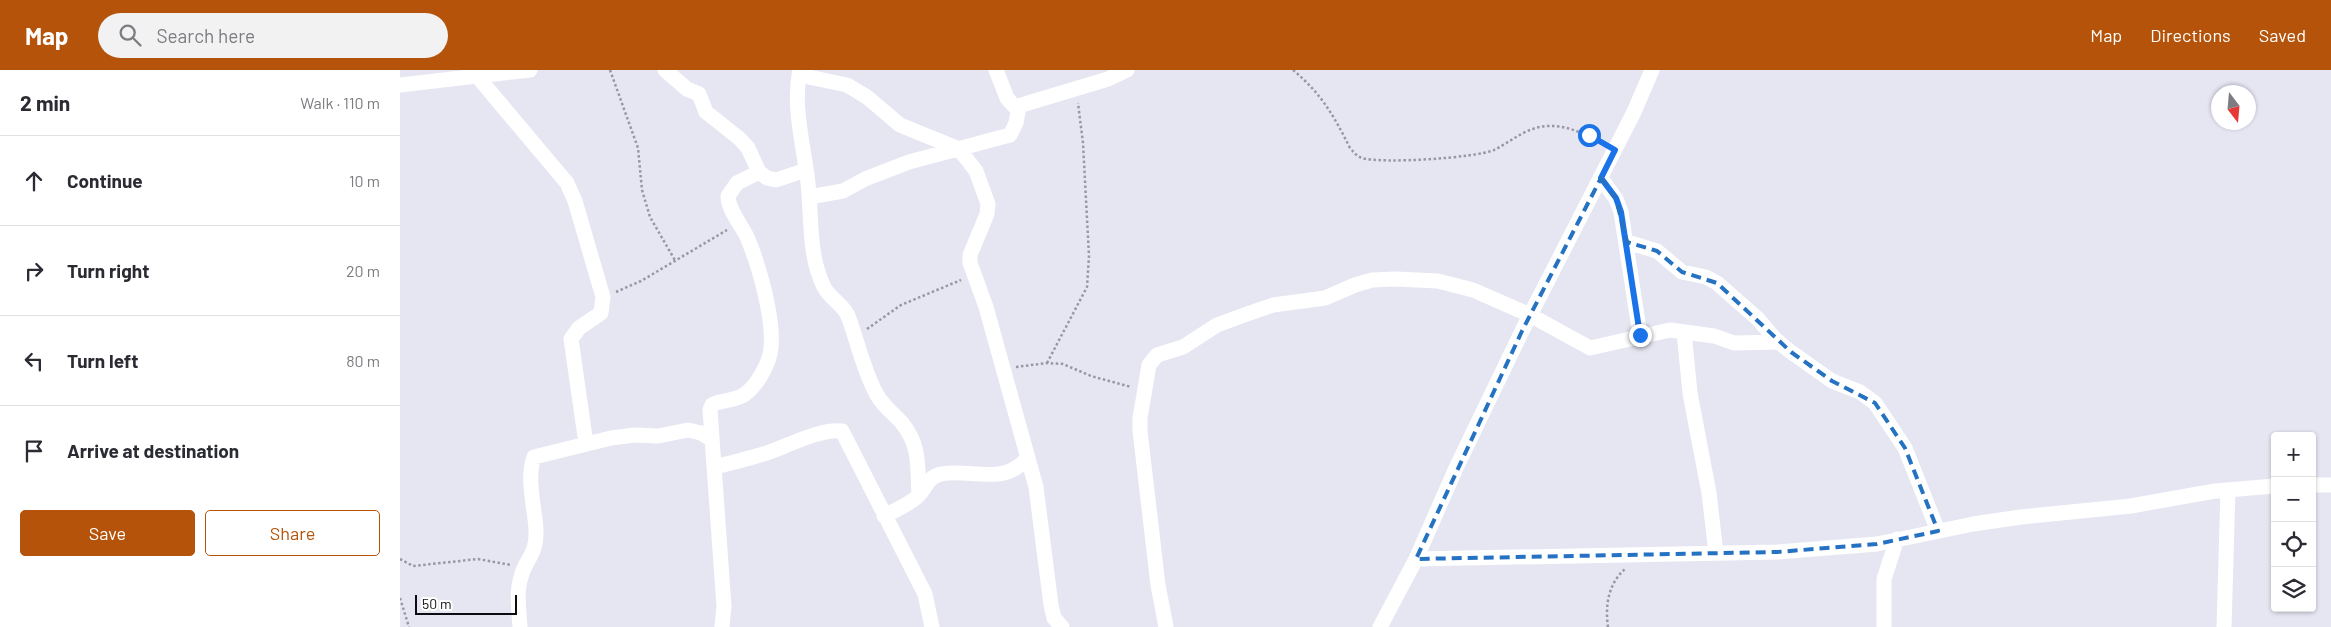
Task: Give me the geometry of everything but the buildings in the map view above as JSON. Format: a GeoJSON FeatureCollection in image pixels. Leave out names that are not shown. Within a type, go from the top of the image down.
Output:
{"type":"FeatureCollection","features":[{"type":"Feature","properties":{"kind":"street"},"geometry":{"type":"LineString","coordinates":[[400,85],[530,70]]}},
{"type":"Feature","properties":{"kind":"street"},"geometry":{"type":"LineString","coordinates":[[665,70],[687,89],[699,94],[709,115],[740,139],[748,148],[759,172],[767,178],[776,180],[806,170]]}},
{"type":"Feature","properties":{"kind":"street"},"geometry":{"type":"LineString","coordinates":[[996,70],[1011,104],[1019,106],[1108,79],[1127,70]]}},
{"type":"Feature","properties":{"kind":"street"},"geometry":{"type":"LineString","coordinates":[[1380,627],[1416,559],[1456,468],[1530,315],[1615,150],[1645,78],[1652,70]]}},
{"type":"Feature","properties":{"kind":"street"},"geometry":{"type":"LineString","coordinates":[[919,494],[919,463],[916,446],[907,430],[877,395],[846,312],[828,294],[822,282],[810,238],[809,197],[797,99],[799,72],[847,85],[867,97],[900,125],[959,149],[976,172],[988,204],[988,214],[970,255],[974,275],[986,306],[1002,370],[1036,487],[1054,618],[1062,627]]}},
{"type":"Feature","properties":{"kind":"street"},"geometry":{"type":"LineString","coordinates":[[477,76],[567,183],[575,202],[603,297],[601,312],[579,328],[571,339],[586,444]]}},
{"type":"Feature","properties":{"kind":"street"},"geometry":{"type":"LineString","coordinates":[[809,197],[843,191],[881,171],[1010,134],[1016,123],[1019,106]]}},
{"type":"Feature","properties":{"kind":"street"},"geometry":{"type":"LineString","coordinates":[[722,627],[724,606],[711,406],[745,395],[760,375],[771,350],[765,296],[747,238],[729,203],[728,193],[737,182],[759,172]]}},
{"type":"Feature","properties":{"kind":"street"},"geometry":{"type":"LineString","coordinates":[[1601,178],[1616,198],[1627,242],[1640,335]]}},
{"type":"Feature","properties":{"kind":"street"},"geometry":{"type":"LineString","coordinates":[[1627,242],[1657,251],[1682,272],[1706,277],[1717,283],[1758,319],[1779,342],[1832,381],[1860,392],[1875,403],[1905,448],[1938,531]]}},
{"type":"Feature","properties":{"kind":"street"},"geometry":{"type":"LineString","coordinates":[[1166,627],[1158,584],[1140,431],[1149,365],[1154,358],[1189,344],[1217,325],[1273,305],[1325,298],[1372,280],[1396,279],[1450,282],[1490,296],[1530,315],[1590,348],[1600,348],[1640,335],[1670,330],[1714,336],[1734,343],[1779,342]]}},
{"type":"Feature","properties":{"kind":"street"},"geometry":{"type":"LineString","coordinates":[[1684,332],[1690,393],[1709,493],[1716,553]]}},
{"type":"Feature","properties":{"kind":"street"},"geometry":{"type":"LineString","coordinates":[[520,627],[519,584],[524,569],[535,552],[536,532],[532,489],[534,457],[611,438],[635,435],[658,436],[688,430],[701,433],[712,440]]}},
{"type":"Feature","properties":{"kind":"street"},"geometry":{"type":"LineString","coordinates":[[714,467],[839,430],[844,433],[924,594],[932,627]]}},
{"type":"Feature","properties":{"kind":"street"},"geometry":{"type":"LineString","coordinates":[[884,516],[905,506],[934,477],[951,473],[983,476],[1011,470],[1022,465],[1028,457]]}},
{"type":"Feature","properties":{"kind":"street"},"geometry":{"type":"LineString","coordinates":[[2316,485],[2331,485]]}},
{"type":"Feature","properties":{"kind":"street"},"geometry":{"type":"LineString","coordinates":[[1416,559],[1777,552],[1877,544],[1897,538],[2021,517],[2131,506],[2228,490],[2271,486]]}},
{"type":"Feature","properties":{"kind":"street"},"geometry":{"type":"LineString","coordinates":[[2224,627],[2228,490]]}},
{"type":"Feature","properties":{"kind":"street"},"geometry":{"type":"LineString","coordinates":[[1884,627],[1884,579],[1897,538]]}},
{"type":"Feature","properties":{"kind":"path"},"geometry":{"type":"LineString","coordinates":[[610,70],[638,148],[642,190],[650,217],[676,262]]}},
{"type":"Feature","properties":{"kind":"path"},"geometry":{"type":"LineString","coordinates":[[1293,70],[1306,79],[1324,99],[1350,148],[1356,155],[1363,158],[1404,162],[1472,155],[1494,150],[1525,132],[1550,125],[1589,135],[1615,150]]}},
{"type":"Feature","properties":{"kind":"path"},"geometry":{"type":"LineString","coordinates":[[1047,363],[1087,287],[1089,256],[1084,143],[1082,119],[1074,90]]}},
{"type":"Feature","properties":{"kind":"path"},"geometry":{"type":"LineString","coordinates":[[603,297],[642,281],[676,262],[711,238],[740,224]]}},
{"type":"Feature","properties":{"kind":"path"},"geometry":{"type":"LineString","coordinates":[[855,340],[872,324],[901,305],[974,275]]}},
{"type":"Feature","properties":{"kind":"path"},"geometry":{"type":"LineString","coordinates":[[1002,370],[1047,363],[1063,364],[1113,383],[1145,389]]}},
{"type":"Feature","properties":{"kind":"path"},"geometry":{"type":"LineString","coordinates":[[1608,627],[1608,597],[1613,581],[1640,555]]}},
{"type":"Feature","properties":{"kind":"path"},"geometry":{"type":"LineString","coordinates":[[400,559],[413,566],[478,559],[524,569]]}},
{"type":"Feature","properties":{"kind":"path"},"geometry":{"type":"LineString","coordinates":[[400,598],[409,627]]}},
{"type":"Feature","properties":{"kind":"highlighted area"},"geometry":{"type":"Polygon","coordinates":[[[1601,178],[1616,199],[1627,242],[1657,251],[1682,272],[1717,283],[1791,352],[1832,381],[1875,403],[1905,448],[1938,531],[1877,544],[1777,552],[1416,559],[1522,331],[1601,178]]]}},
{"type":"Feature","properties":{"kind":"route"},"geometry":{"type":"LineString","coordinates":[[1589,135],[1615,150],[1601,178],[1616,198],[1621,212],[1640,335]]}}]}
